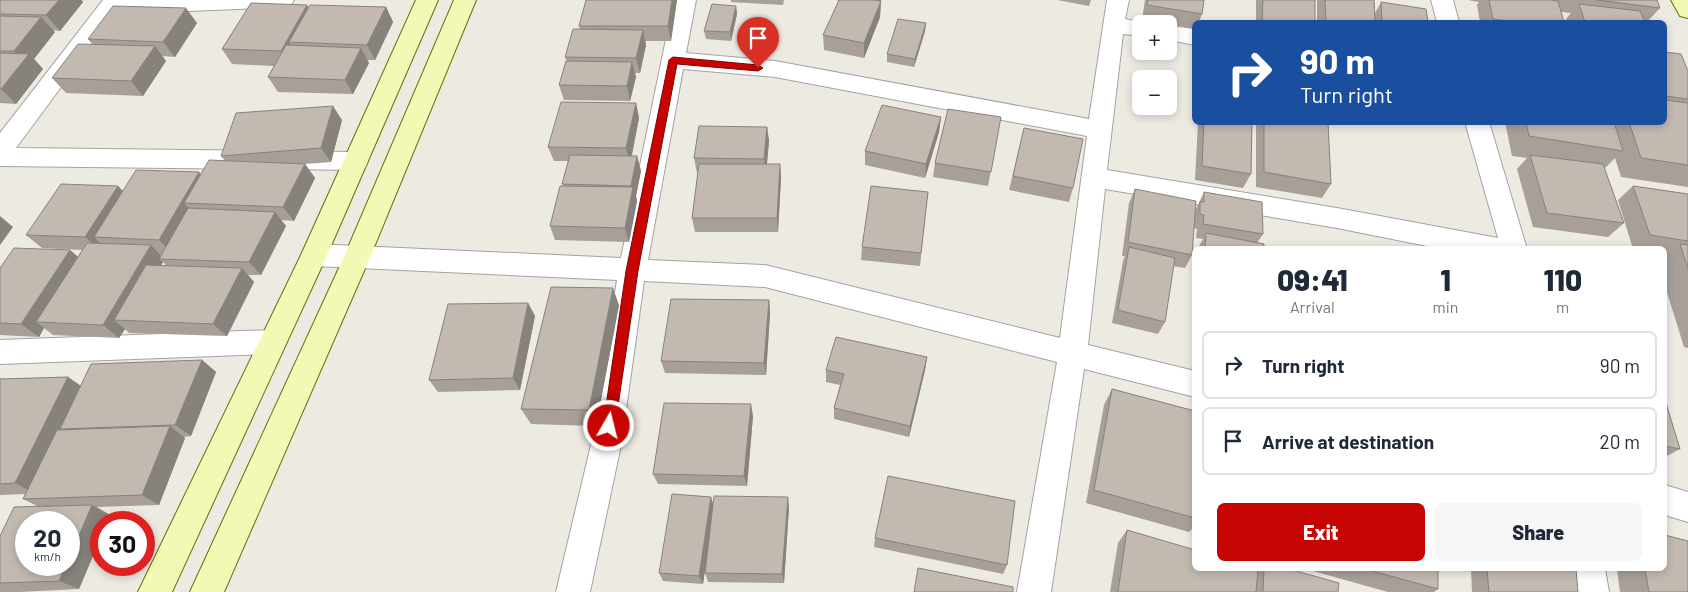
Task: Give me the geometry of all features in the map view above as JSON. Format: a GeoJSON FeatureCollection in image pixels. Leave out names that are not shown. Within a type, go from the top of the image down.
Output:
{"type":"FeatureCollection","features":[{"type":"Feature","properties":{"kind":"street"},"geometry":{"type":"LineString","coordinates":[[0,151],[111,3],[283,0]]}},
{"type":"Feature","properties":{"kind":"street"},"geometry":{"type":"LineString","coordinates":[[155,592],[271,342],[314,255],[427,0]]}},
{"type":"Feature","properties":{"kind":"street"},"geometry":{"type":"LineString","coordinates":[[207,592],[358,257],[465,0]]}},
{"type":"Feature","properties":{"kind":"street"},"geometry":{"type":"LineString","coordinates":[[573,592],[606,445],[632,271],[685,0]]}},
{"type":"Feature","properties":{"kind":"street"},"geometry":{"type":"LineString","coordinates":[[1034,592],[1072,355],[1113,25],[1118,0]]}},
{"type":"Feature","properties":{"kind":"street"},"geometry":{"type":"LineString","coordinates":[[1442,0],[1447,20]]}},
{"type":"Feature","properties":{"kind":"street"},"geometry":{"type":"LineString","coordinates":[[1682,0],[1688,12]]}},
{"type":"Feature","properties":{"kind":"street"},"geometry":{"type":"LineString","coordinates":[[1113,25],[1132,28]]}},
{"type":"Feature","properties":{"kind":"street"},"geometry":{"type":"LineString","coordinates":[[1177,34],[1192,37]]}},
{"type":"Feature","properties":{"kind":"street"},"geometry":{"type":"LineString","coordinates":[[673,60],[775,70],[1101,130]]}},
{"type":"Feature","properties":{"kind":"street"},"geometry":{"type":"LineString","coordinates":[[1478,125],[1513,246]]}},
{"type":"Feature","properties":{"kind":"street"},"geometry":{"type":"LineString","coordinates":[[0,157],[356,161]]}},
{"type":"Feature","properties":{"kind":"street"},"geometry":{"type":"LineString","coordinates":[[1095,178],[1337,218],[1482,246]]}},
{"type":"Feature","properties":{"kind":"street"},"geometry":{"type":"LineString","coordinates":[[314,255],[765,276],[1072,355],[1192,383]]}},
{"type":"Feature","properties":{"kind":"street"},"geometry":{"type":"LineString","coordinates":[[0,352],[271,342]]}},
{"type":"Feature","properties":{"kind":"street"},"geometry":{"type":"LineString","coordinates":[[1667,501],[1688,506]]}},
{"type":"Feature","properties":{"kind":"street"},"geometry":{"type":"LineString","coordinates":[[1589,571],[1592,592]]}},
{"type":"Feature","properties":{"kind":"building"},"geometry":{"type":"Polygon","coordinates":[[[0,0],[59,0],[46,15],[0,14],[0,0]]]}},
{"type":"Feature","properties":{"kind":"building"},"geometry":{"type":"Polygon","coordinates":[[[586,0],[672,0],[668,26],[579,26],[586,0]]]}},
{"type":"Feature","properties":{"kind":"building"},"geometry":{"type":"Polygon","coordinates":[[[839,0],[881,1],[864,43],[823,35],[839,0]]]}},
{"type":"Feature","properties":{"kind":"building"},"geometry":{"type":"Polygon","coordinates":[[[1148,0],[1204,0],[1202,14],[1147,5],[1148,0]]]}},
{"type":"Feature","properties":{"kind":"building"},"geometry":{"type":"Polygon","coordinates":[[[1263,0],[1315,0],[1315,20],[1262,20],[1263,0]]]}},
{"type":"Feature","properties":{"kind":"building"},"geometry":{"type":"Polygon","coordinates":[[[1325,0],[1374,0],[1375,20],[1326,20],[1325,0]]]}},
{"type":"Feature","properties":{"kind":"building"},"geometry":{"type":"Polygon","coordinates":[[[1489,0],[1551,0],[1558,1],[1563,20],[1500,20],[1493,19],[1489,0]]]}},
{"type":"Feature","properties":{"kind":"building"},"geometry":{"type":"Polygon","coordinates":[[[1597,0],[1657,0],[1660,8],[1597,0]]]}},
{"type":"Feature","properties":{"kind":"building"},"geometry":{"type":"Polygon","coordinates":[[[1381,2],[1426,9],[1428,20],[1382,20],[1381,2]]]}},
{"type":"Feature","properties":{"kind":"building"},"geometry":{"type":"Polygon","coordinates":[[[251,3],[307,5],[281,51],[222,49],[251,3]]]}},
{"type":"Feature","properties":{"kind":"building"},"geometry":{"type":"Polygon","coordinates":[[[712,4],[736,6],[730,32],[704,31],[712,4]]]}},
{"type":"Feature","properties":{"kind":"building"},"geometry":{"type":"Polygon","coordinates":[[[1579,4],[1640,11],[1644,20],[1584,20],[1579,4]]]}},
{"type":"Feature","properties":{"kind":"building"},"geometry":{"type":"Polygon","coordinates":[[[310,5],[386,7],[367,45],[289,42],[310,5]]]}},
{"type":"Feature","properties":{"kind":"building"},"geometry":{"type":"Polygon","coordinates":[[[113,6],[186,8],[163,42],[88,39],[113,6]]]}},
{"type":"Feature","properties":{"kind":"building"},"geometry":{"type":"Polygon","coordinates":[[[0,16],[41,17],[14,51],[0,51],[0,16]]]}},
{"type":"Feature","properties":{"kind":"building"},"geometry":{"type":"Polygon","coordinates":[[[898,19],[926,23],[915,59],[887,54],[898,19]]]}},
{"type":"Feature","properties":{"kind":"building"},"geometry":{"type":"Polygon","coordinates":[[[573,29],[643,30],[636,58],[565,57],[573,29]]]}},
{"type":"Feature","properties":{"kind":"building"},"geometry":{"type":"Polygon","coordinates":[[[78,44],[155,46],[131,81],[52,78],[78,44]]]}},
{"type":"Feature","properties":{"kind":"building"},"geometry":{"type":"Polygon","coordinates":[[[286,45],[361,48],[345,80],[268,77],[286,45]]]}},
{"type":"Feature","properties":{"kind":"building"},"geometry":{"type":"Polygon","coordinates":[[[1667,52],[1681,54],[1688,71],[1688,99],[1667,96],[1667,52]]]}},
{"type":"Feature","properties":{"kind":"building"},"geometry":{"type":"Polygon","coordinates":[[[0,53],[29,54],[1,89],[0,89],[0,53]]]}},
{"type":"Feature","properties":{"kind":"building"},"geometry":{"type":"Polygon","coordinates":[[[566,61],[632,62],[627,86],[559,85],[566,61]]]}},
{"type":"Feature","properties":{"kind":"building"},"geometry":{"type":"Polygon","coordinates":[[[1667,100],[1688,103],[1688,165],[1641,158],[1630,125],[1667,125],[1667,100]]]}},
{"type":"Feature","properties":{"kind":"building"},"geometry":{"type":"Polygon","coordinates":[[[561,102],[636,103],[626,148],[548,147],[561,102]]]}},
{"type":"Feature","properties":{"kind":"building"},"geometry":{"type":"Polygon","coordinates":[[[882,105],[941,117],[926,164],[865,151],[882,105]]]}},
{"type":"Feature","properties":{"kind":"building"},"geometry":{"type":"Polygon","coordinates":[[[333,106],[321,148],[221,156],[236,113],[333,106]]]}},
{"type":"Feature","properties":{"kind":"building"},"geometry":{"type":"Polygon","coordinates":[[[948,109],[1001,117],[991,172],[935,163],[948,109]]]}},
{"type":"Feature","properties":{"kind":"building"},"geometry":{"type":"Polygon","coordinates":[[[1204,125],[1252,125],[1251,174],[1202,166],[1204,125]]]}},
{"type":"Feature","properties":{"kind":"building"},"geometry":{"type":"Polygon","coordinates":[[[1264,125],[1328,125],[1331,184],[1264,172],[1264,125]]]}},
{"type":"Feature","properties":{"kind":"building"},"geometry":{"type":"Polygon","coordinates":[[[1527,125],[1615,125],[1623,151],[1529,136],[1527,125]]]}},
{"type":"Feature","properties":{"kind":"building"},"geometry":{"type":"Polygon","coordinates":[[[699,126],[767,127],[764,159],[694,158],[699,126]]]}},
{"type":"Feature","properties":{"kind":"building"},"geometry":{"type":"Polygon","coordinates":[[[1024,128],[1083,139],[1073,188],[1013,176],[1024,128]]]}},
{"type":"Feature","properties":{"kind":"building"},"geometry":{"type":"Polygon","coordinates":[[[570,155],[637,156],[631,186],[562,184],[570,155]]]}},
{"type":"Feature","properties":{"kind":"building"},"geometry":{"type":"Polygon","coordinates":[[[1530,155],[1603,164],[1624,223],[1547,213],[1530,155]]]}},
{"type":"Feature","properties":{"kind":"building"},"geometry":{"type":"Polygon","coordinates":[[[209,160],[305,164],[283,207],[184,203],[209,160]]]}},
{"type":"Feature","properties":{"kind":"building"},"geometry":{"type":"Polygon","coordinates":[[[699,164],[780,164],[777,218],[692,218],[699,164]]]}},
{"type":"Feature","properties":{"kind":"building"},"geometry":{"type":"Polygon","coordinates":[[[136,170],[199,172],[159,240],[94,237],[136,170]]]}},
{"type":"Feature","properties":{"kind":"building"},"geometry":{"type":"Polygon","coordinates":[[[61,184],[118,186],[85,237],[26,235],[61,184]]]}},
{"type":"Feature","properties":{"kind":"building"},"geometry":{"type":"Polygon","coordinates":[[[560,186],[633,187],[625,228],[550,226],[560,186]]]}},
{"type":"Feature","properties":{"kind":"building"},"geometry":{"type":"Polygon","coordinates":[[[871,186],[928,192],[921,253],[862,247],[871,186]]]}},
{"type":"Feature","properties":{"kind":"building"},"geometry":{"type":"Polygon","coordinates":[[[1633,186],[1688,194],[1688,241],[1650,235],[1633,186]]]}},
{"type":"Feature","properties":{"kind":"building"},"geometry":{"type":"Polygon","coordinates":[[[1135,189],[1196,201],[1192,255],[1128,242],[1135,189]]]}},
{"type":"Feature","properties":{"kind":"building"},"geometry":{"type":"Polygon","coordinates":[[[1204,192],[1262,202],[1263,234],[1203,224],[1204,215],[1200,214],[1200,202],[1204,202],[1204,192]]]}},
{"type":"Feature","properties":{"kind":"building"},"geometry":{"type":"Polygon","coordinates":[[[188,208],[275,212],[249,262],[159,259],[188,208]]]}},
{"type":"Feature","properties":{"kind":"building"},"geometry":{"type":"Polygon","coordinates":[[[1206,233],[1264,244],[1264,246],[1205,246],[1206,233]]]}},
{"type":"Feature","properties":{"kind":"building"},"geometry":{"type":"Polygon","coordinates":[[[87,243],[151,245],[103,325],[36,322],[87,243]]]}},
{"type":"Feature","properties":{"kind":"building"},"geometry":{"type":"Polygon","coordinates":[[[1680,244],[1688,245],[1688,268],[1680,244]]]}},
{"type":"Feature","properties":{"kind":"building"},"geometry":{"type":"Polygon","coordinates":[[[1129,247],[1175,258],[1165,322],[1118,310],[1129,247]]]}},
{"type":"Feature","properties":{"kind":"building"},"geometry":{"type":"Polygon","coordinates":[[[14,248],[70,250],[21,324],[0,323],[0,268],[14,248]]]}},
{"type":"Feature","properties":{"kind":"building"},"geometry":{"type":"Polygon","coordinates":[[[146,265],[242,268],[213,324],[114,320],[146,265]]]}},
{"type":"Feature","properties":{"kind":"building"},"geometry":{"type":"Polygon","coordinates":[[[551,287],[613,288],[589,410],[521,409],[551,287]]]}},
{"type":"Feature","properties":{"kind":"building"},"geometry":{"type":"Polygon","coordinates":[[[671,299],[769,300],[764,363],[661,361],[671,299]]]}},
{"type":"Feature","properties":{"kind":"building"},"geometry":{"type":"Polygon","coordinates":[[[528,303],[513,378],[429,380],[448,304],[528,303]]]}},
{"type":"Feature","properties":{"kind":"building"},"geometry":{"type":"Polygon","coordinates":[[[836,337],[927,357],[910,426],[834,408],[844,374],[826,370],[836,337]]]}},
{"type":"Feature","properties":{"kind":"building"},"geometry":{"type":"Polygon","coordinates":[[[202,360],[175,425],[60,429],[91,364],[202,360]]]}},
{"type":"Feature","properties":{"kind":"building"},"geometry":{"type":"Polygon","coordinates":[[[68,377],[15,483],[0,484],[0,379],[68,377]]]}},
{"type":"Feature","properties":{"kind":"building"},"geometry":{"type":"Polygon","coordinates":[[[1112,389],[1192,410],[1192,517],[1094,490],[1112,389]]]}},
{"type":"Feature","properties":{"kind":"building"},"geometry":{"type":"Polygon","coordinates":[[[664,403],[751,404],[744,476],[653,474],[664,403]]]}},
{"type":"Feature","properties":{"kind":"building"},"geometry":{"type":"Polygon","coordinates":[[[1667,407],[1680,449],[1667,446],[1667,407]]]}},
{"type":"Feature","properties":{"kind":"building"},"geometry":{"type":"Polygon","coordinates":[[[170,426],[142,495],[23,499],[57,430],[170,426]]]}},
{"type":"Feature","properties":{"kind":"building"},"geometry":{"type":"Polygon","coordinates":[[[888,476],[1015,501],[1007,565],[875,538],[888,476]]]}},
{"type":"Feature","properties":{"kind":"building"},"geometry":{"type":"Polygon","coordinates":[[[672,494],[711,497],[699,576],[659,573],[672,494]]]}},
{"type":"Feature","properties":{"kind":"building"},"geometry":{"type":"Polygon","coordinates":[[[714,496],[788,497],[782,574],[705,573],[714,496]]]}},
{"type":"Feature","properties":{"kind":"building"},"geometry":{"type":"Polygon","coordinates":[[[92,505],[80,533],[80,511],[15,511],[15,576],[61,576],[59,581],[0,583],[0,536],[14,507],[92,505]]]}},
{"type":"Feature","properties":{"kind":"building"},"geometry":{"type":"Polygon","coordinates":[[[1127,530],[1192,549],[1192,571],[1258,571],[1256,592],[1118,592],[1127,530]]]}},
{"type":"Feature","properties":{"kind":"building"},"geometry":{"type":"Polygon","coordinates":[[[1667,536],[1688,541],[1688,592],[1649,592],[1645,571],[1667,571],[1667,536]]]}},
{"type":"Feature","properties":{"kind":"building"},"geometry":{"type":"Polygon","coordinates":[[[918,568],[1013,587],[1013,592],[914,592],[918,568]]]}},
{"type":"Feature","properties":{"kind":"building"},"geometry":{"type":"Polygon","coordinates":[[[1264,571],[1296,571],[1339,583],[1338,592],[1263,592],[1264,571]]]}},
{"type":"Feature","properties":{"kind":"building"},"geometry":{"type":"Polygon","coordinates":[[[1372,571],[1438,571],[1438,589],[1372,571]]]}},
{"type":"Feature","properties":{"kind":"building"},"geometry":{"type":"Polygon","coordinates":[[[1487,571],[1576,571],[1578,592],[1489,592],[1487,571]]]}},
{"type":"Feature","properties":{"kind":"route"},"geometry":{"type":"LineString","coordinates":[[609,426],[632,271],[673,60],[758,68]]}}]}
